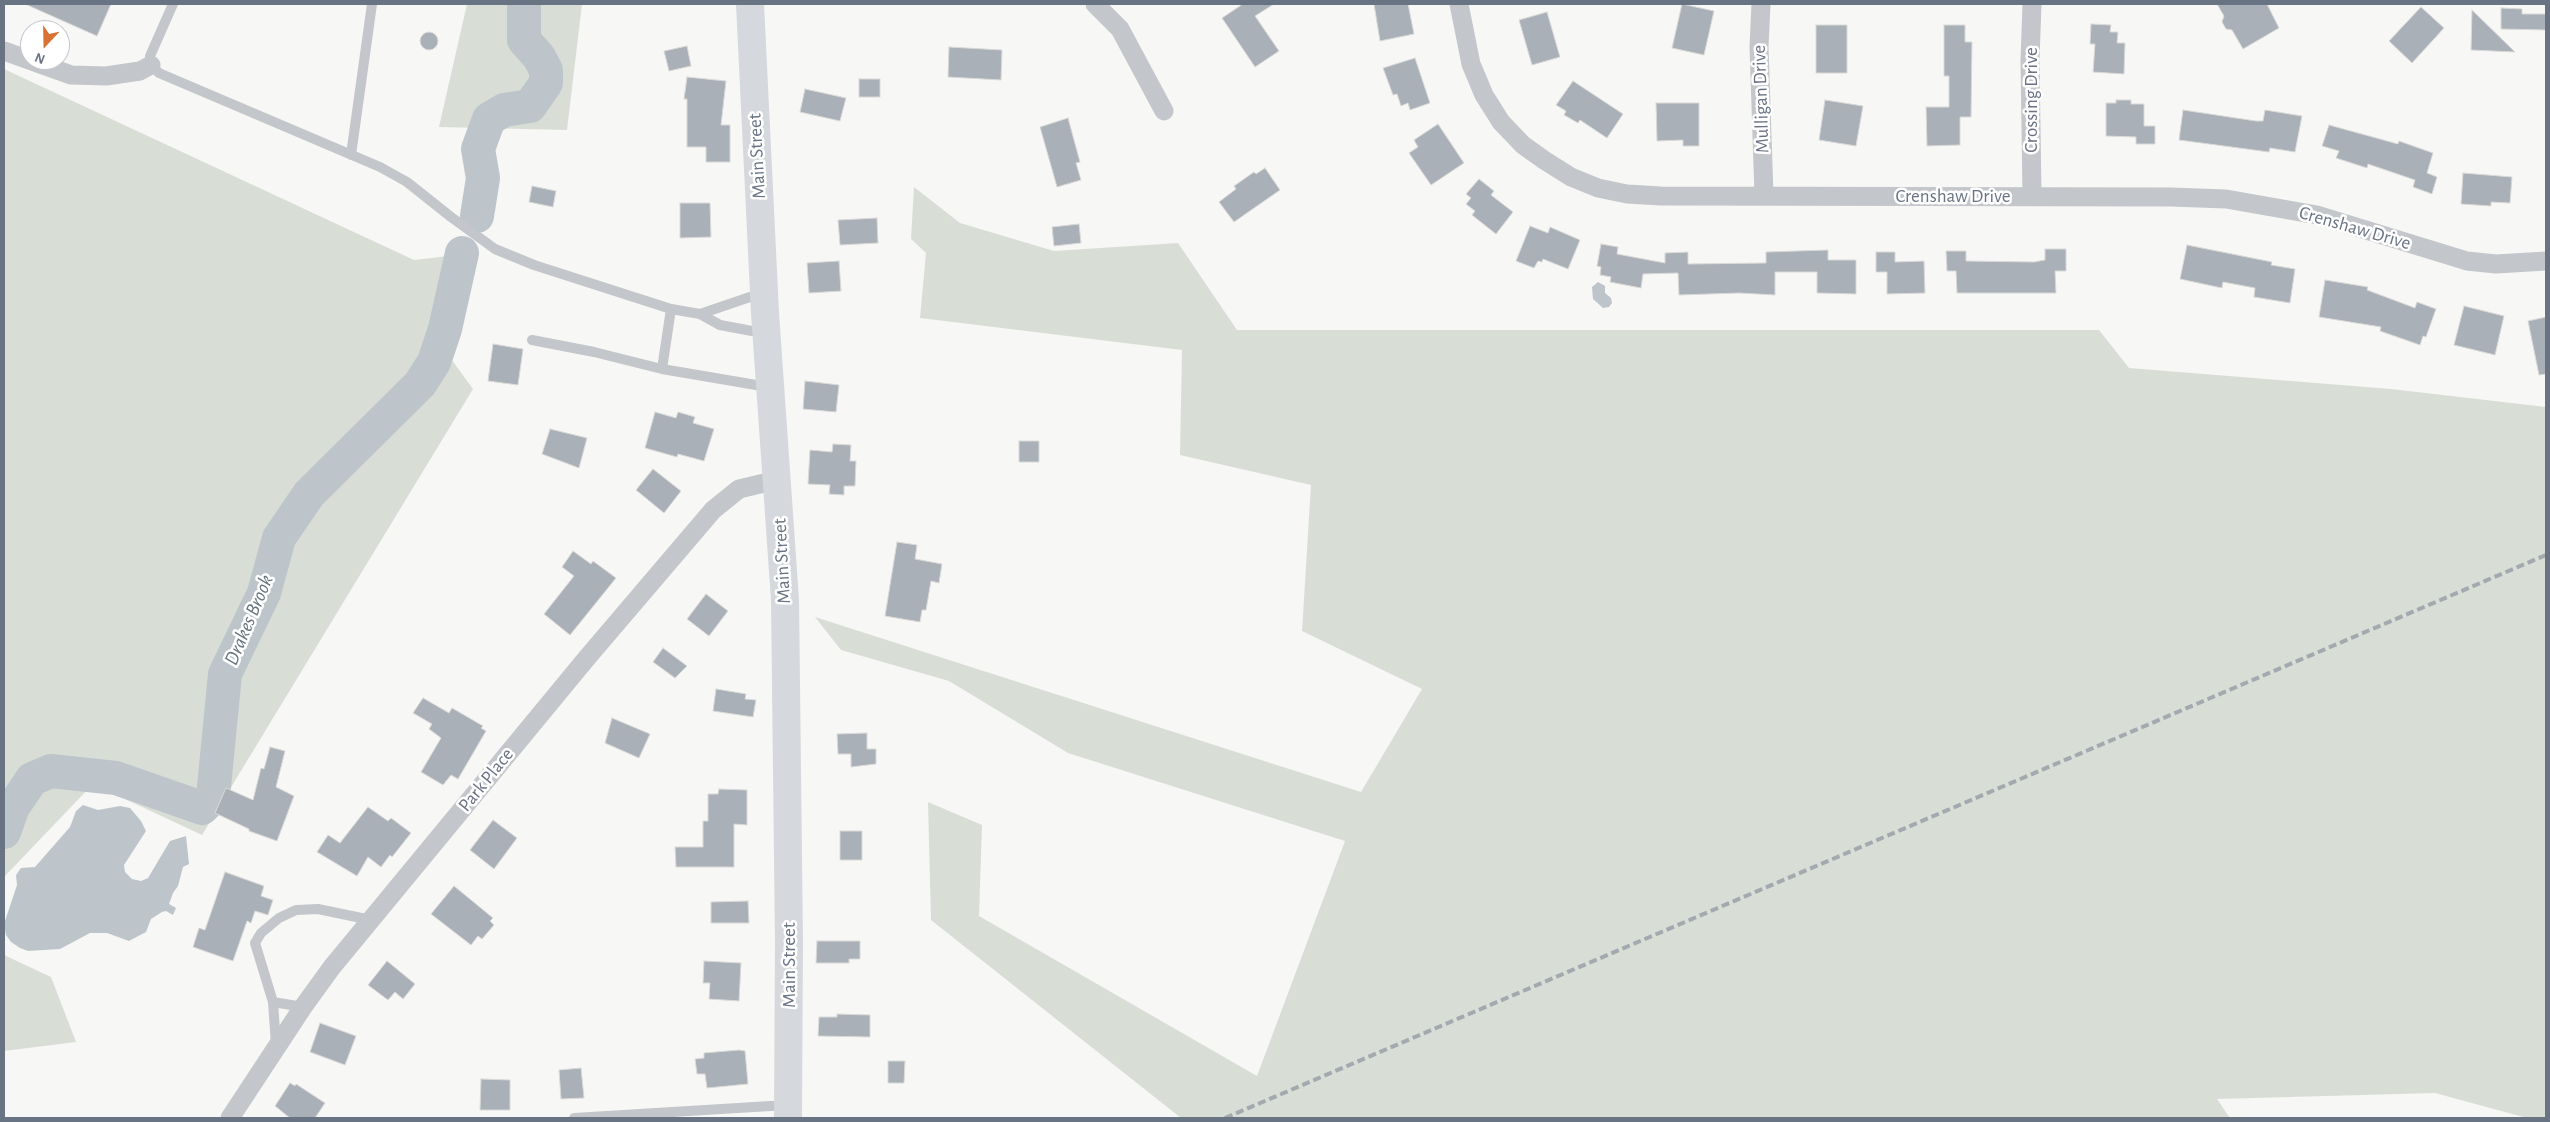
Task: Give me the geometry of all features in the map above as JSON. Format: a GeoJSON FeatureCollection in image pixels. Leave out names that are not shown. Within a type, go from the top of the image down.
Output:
{"type":"FeatureCollection","features":[{"type":"Feature","properties":{"kind":"street","name":"Main Street"},"geometry":{"type":"LineString","coordinates":[[750,4],[769,387],[785,600],[789,922],[788,1112]]}},
{"type":"Feature","properties":{"kind":"street"},"geometry":{"type":"LineString","coordinates":[[1095,4],[1120,29],[1164,110]]}},
{"type":"Feature","properties":{"kind":"street","name":"Crenshaw Drive"},"geometry":{"type":"LineString","coordinates":[[1459,4],[1471,64],[1484,95],[1501,122],[1523,144],[1571,177],[1598,188],[1627,194],[2226,199],[2317,215],[2467,261],[2503,264],[2546,260]]}},
{"type":"Feature","properties":{"kind":"street","name":"Mulligan Drive"},"geometry":{"type":"LineString","coordinates":[[1761,4],[1759,47],[1764,195]]}},
{"type":"Feature","properties":{"kind":"street","name":"Crossing Drive"},"geometry":{"type":"LineString","coordinates":[[2032,4],[2030,60],[2032,196]]}},
{"type":"Feature","properties":{"kind":"street"},"geometry":{"type":"LineString","coordinates":[[4,50],[71,75],[106,76],[140,71],[151,66]]}},
{"type":"Feature","properties":{"kind":"street","name":"Park Place"},"geometry":{"type":"LineString","coordinates":[[230,1118],[303,1007],[371,920],[586,659],[713,510],[739,489],[777,480]]}},
{"type":"Feature","properties":{"kind":"lane"},"geometry":{"type":"LineString","coordinates":[[173,4],[150,56],[151,66],[159,73],[351,155],[407,182],[495,249],[534,265],[671,309],[700,314],[720,325],[752,331],[766,330]]}},
{"type":"Feature","properties":{"kind":"lane"},"geometry":{"type":"LineString","coordinates":[[351,155],[372,4]]}},
{"type":"Feature","properties":{"kind":"lane"},"geometry":{"type":"LineString","coordinates":[[700,314],[750,298],[764,297]]}},
{"type":"Feature","properties":{"kind":"lane"},"geometry":{"type":"LineString","coordinates":[[662,369],[671,309]]}},
{"type":"Feature","properties":{"kind":"lane"},"geometry":{"type":"LineString","coordinates":[[532,340],[594,352],[662,369],[754,387],[769,387]]}},
{"type":"Feature","properties":{"kind":"lane"},"geometry":{"type":"LineString","coordinates":[[276,1050],[273,1002],[256,944],[261,933],[279,918],[296,910],[318,910],[371,920]]}},
{"type":"Feature","properties":{"kind":"lane"},"geometry":{"type":"LineString","coordinates":[[273,1002],[303,1007]]}},
{"type":"Feature","properties":{"kind":"lane"},"geometry":{"type":"LineString","coordinates":[[574,1118],[788,1112]]}},
{"type":"Feature","properties":{"kind":"shaded area"},"geometry":{"type":"Polygon","coordinates":[[[467,4],[582,4],[567,130],[439,127],[467,4]]]}},
{"type":"Feature","properties":{"kind":"shaded area"},"geometry":{"type":"Polygon","coordinates":[[[4,69],[414,260],[458,255],[438,341],[473,389],[202,835],[93,784],[4,877],[4,69]]]}},
{"type":"Feature","properties":{"kind":"shaded area"},"geometry":{"type":"Polygon","coordinates":[[[914,187],[960,223],[1054,251],[1178,243],[1237,330],[2099,330],[2129,368],[2391,389],[2546,407],[2546,1118],[2527,1118],[2435,1093],[2217,1099],[2230,1118],[1181,1118],[931,920],[928,802],[982,825],[979,916],[1257,1076],[1345,841],[1068,753],[949,681],[841,650],[815,617],[1361,792],[1422,689],[1302,631],[1311,485],[1180,455],[1182,350],[920,318],[926,253],[911,239],[914,187]]]}},
{"type":"Feature","properties":{"kind":"shaded area"},"geometry":{"type":"Polygon","coordinates":[[[1598,282],[1605,286],[1605,293],[1611,298],[1612,303],[1609,307],[1603,308],[1593,299],[1592,287],[1598,282]]]}},
{"type":"Feature","properties":{"kind":"shaded area"},"geometry":{"type":"Polygon","coordinates":[[[83,805],[98,810],[120,806],[130,808],[141,821],[146,831],[124,865],[125,872],[132,879],[141,881],[148,878],[170,841],[186,836],[189,864],[183,867],[178,886],[169,904],[176,908],[173,915],[166,911],[162,912],[151,919],[146,932],[129,941],[107,933],[90,933],[60,949],[28,951],[20,948],[11,942],[6,935],[4,924],[17,885],[16,875],[21,868],[35,867],[70,827],[76,811],[83,805]]]}},
{"type":"Feature","properties":{"kind":"shaded area"},"geometry":{"type":"Polygon","coordinates":[[[4,955],[51,977],[76,1042],[4,1051],[4,955]]]}},
{"type":"Feature","properties":{"kind":"building"},"geometry":{"type":"Polygon","coordinates":[[[25,4],[111,4],[97,36],[70,24],[70,20],[61,20],[25,4]]]}},
{"type":"Feature","properties":{"kind":"building"},"geometry":{"type":"Polygon","coordinates":[[[1243,4],[1274,4],[1255,16],[1279,51],[1255,67],[1222,18],[1243,4]]]}},
{"type":"Feature","properties":{"kind":"building"},"geometry":{"type":"Polygon","coordinates":[[[1374,4],[1408,4],[1414,34],[1380,41],[1374,4]]]}},
{"type":"Feature","properties":{"kind":"building"},"geometry":{"type":"Polygon","coordinates":[[[1682,4],[1714,11],[1704,55],[1672,48],[1682,4]]]}},
{"type":"Feature","properties":{"kind":"building"},"geometry":{"type":"Polygon","coordinates":[[[2217,4],[2267,4],[2279,28],[2243,49],[2232,30],[2226,29],[2222,22],[2224,16],[2217,4]]]}},
{"type":"Feature","properties":{"kind":"building"},"geometry":{"type":"Polygon","coordinates":[[[2421,7],[2444,28],[2412,63],[2389,41],[2421,7]]]}},
{"type":"Feature","properties":{"kind":"building"},"geometry":{"type":"Polygon","coordinates":[[[2501,8],[2522,9],[2522,14],[2546,14],[2546,30],[2501,29],[2501,8]]]}},
{"type":"Feature","properties":{"kind":"building"},"geometry":{"type":"Polygon","coordinates":[[[2472,10],[2515,52],[2471,50],[2472,10]]]}},
{"type":"Feature","properties":{"kind":"building"},"geometry":{"type":"Polygon","coordinates":[[[1547,12],[1560,57],[1532,65],[1519,20],[1547,12]]]}},
{"type":"Feature","properties":{"kind":"building"},"geometry":{"type":"Polygon","coordinates":[[[2091,24],[2111,25],[2110,32],[2118,32],[2117,43],[2125,43],[2124,74],[2093,72],[2095,44],[2090,44],[2091,24]]]}},
{"type":"Feature","properties":{"kind":"building"},"geometry":{"type":"Polygon","coordinates":[[[1816,25],[1847,25],[1847,73],[1816,73],[1816,25]]]}},
{"type":"Feature","properties":{"kind":"building"},"geometry":{"type":"Polygon","coordinates":[[[1944,25],[1965,25],[1965,42],[1972,42],[1971,117],[1960,117],[1960,145],[1927,146],[1926,107],[1949,107],[1949,76],[1944,76],[1944,25]]]}},
{"type":"Feature","properties":{"kind":"building"},"geometry":{"type":"Polygon","coordinates":[[[429,32],[435,35],[438,41],[435,47],[429,50],[423,47],[420,41],[423,35],[429,32]]]}},
{"type":"Feature","properties":{"kind":"building"},"geometry":{"type":"Polygon","coordinates":[[[687,46],[691,66],[669,71],[664,51],[687,46]]]}},
{"type":"Feature","properties":{"kind":"building"},"geometry":{"type":"Polygon","coordinates":[[[949,47],[1002,50],[1001,80],[948,77],[949,47]]]}},
{"type":"Feature","properties":{"kind":"building"},"geometry":{"type":"Polygon","coordinates":[[[1415,58],[1430,103],[1410,110],[1408,103],[1401,106],[1397,94],[1393,95],[1383,68],[1415,58]]]}},
{"type":"Feature","properties":{"kind":"building"},"geometry":{"type":"Polygon","coordinates":[[[687,77],[726,81],[721,125],[730,125],[730,162],[706,162],[706,147],[687,147],[687,99],[684,99],[687,77]]]}},
{"type":"Feature","properties":{"kind":"building"},"geometry":{"type":"Polygon","coordinates":[[[859,79],[880,79],[880,97],[859,97],[859,79]]]}},
{"type":"Feature","properties":{"kind":"building"},"geometry":{"type":"Polygon","coordinates":[[[1573,81],[1623,114],[1607,138],[1580,120],[1578,123],[1564,115],[1566,111],[1556,105],[1573,81]]]}},
{"type":"Feature","properties":{"kind":"building"},"geometry":{"type":"Polygon","coordinates":[[[805,89],[846,98],[840,121],[800,112],[805,89]]]}},
{"type":"Feature","properties":{"kind":"building"},"geometry":{"type":"Polygon","coordinates":[[[1825,100],[1863,106],[1856,146],[1819,140],[1825,100]]]}},
{"type":"Feature","properties":{"kind":"building"},"geometry":{"type":"Polygon","coordinates":[[[2116,100],[2131,100],[2131,104],[2144,104],[2144,126],[2155,126],[2155,144],[2136,144],[2136,137],[2106,136],[2106,103],[2116,103],[2116,100]]]}},
{"type":"Feature","properties":{"kind":"building"},"geometry":{"type":"Polygon","coordinates":[[[1656,103],[1699,103],[1699,146],[1683,146],[1683,140],[1657,141],[1656,103]]]}},
{"type":"Feature","properties":{"kind":"building"},"geometry":{"type":"Polygon","coordinates":[[[2183,110],[2256,121],[2263,121],[2265,110],[2302,116],[2295,152],[2270,148],[2269,152],[2179,140],[2183,110]]]}},
{"type":"Feature","properties":{"kind":"building"},"geometry":{"type":"Polygon","coordinates":[[[1068,118],[1080,162],[1076,163],[1081,180],[1057,187],[1040,127],[1068,118]]]}},
{"type":"Feature","properties":{"kind":"building"},"geometry":{"type":"Polygon","coordinates":[[[1438,124],[1464,163],[1431,185],[1409,153],[1418,147],[1414,140],[1438,124]]]}},
{"type":"Feature","properties":{"kind":"building"},"geometry":{"type":"Polygon","coordinates":[[[2329,125],[2398,144],[2399,141],[2433,153],[2427,173],[2437,177],[2432,194],[2413,187],[2415,180],[2368,164],[2367,168],[2336,158],[2339,151],[2322,146],[2329,125]]]}},
{"type":"Feature","properties":{"kind":"building"},"geometry":{"type":"Polygon","coordinates":[[[1265,168],[1280,190],[1234,222],[1219,202],[1236,189],[1234,186],[1254,172],[1256,174],[1265,168]]]}},
{"type":"Feature","properties":{"kind":"building"},"geometry":{"type":"Polygon","coordinates":[[[2463,173],[2512,177],[2510,203],[2491,202],[2491,206],[2461,204],[2463,173]]]}},
{"type":"Feature","properties":{"kind":"building"},"geometry":{"type":"Polygon","coordinates":[[[1479,179],[1494,191],[1491,195],[1513,212],[1496,234],[1472,215],[1475,211],[1466,204],[1471,198],[1466,194],[1479,179]]]}},
{"type":"Feature","properties":{"kind":"building"},"geometry":{"type":"Polygon","coordinates":[[[532,186],[556,191],[553,207],[529,202],[532,186]]]}},
{"type":"Feature","properties":{"kind":"building"},"geometry":{"type":"Polygon","coordinates":[[[680,203],[710,203],[711,237],[680,238],[680,203]]]}},
{"type":"Feature","properties":{"kind":"building"},"geometry":{"type":"Polygon","coordinates":[[[877,218],[878,243],[840,245],[838,220],[877,218]]]}},
{"type":"Feature","properties":{"kind":"building"},"geometry":{"type":"Polygon","coordinates":[[[1079,224],[1081,243],[1054,246],[1052,227],[1079,224]]]}},
{"type":"Feature","properties":{"kind":"building"},"geometry":{"type":"Polygon","coordinates":[[[1530,226],[1548,233],[1550,227],[1580,240],[1568,269],[1543,259],[1542,262],[1538,261],[1534,268],[1516,261],[1530,226]]]}},
{"type":"Feature","properties":{"kind":"building"},"geometry":{"type":"Polygon","coordinates":[[[1601,244],[1618,247],[1617,254],[1665,263],[1665,253],[1688,252],[1688,264],[1766,263],[1766,252],[1828,250],[1828,260],[1856,260],[1856,294],[1817,293],[1817,272],[1775,272],[1775,295],[1739,293],[1679,295],[1678,273],[1643,274],[1641,288],[1610,282],[1611,277],[1600,275],[1601,267],[1597,266],[1601,244]]]}},
{"type":"Feature","properties":{"kind":"building"},"geometry":{"type":"Polygon","coordinates":[[[2187,245],[2272,262],[2271,265],[2295,269],[2290,303],[2254,297],[2255,288],[2223,282],[2222,288],[2180,279],[2187,245]]]}},
{"type":"Feature","properties":{"kind":"building"},"geometry":{"type":"Polygon","coordinates":[[[2045,249],[2066,249],[2066,271],[2055,271],[2056,293],[1957,293],[1956,271],[1947,271],[1946,251],[1966,251],[1966,261],[2034,262],[2045,260],[2045,249]]]}},
{"type":"Feature","properties":{"kind":"building"},"geometry":{"type":"Polygon","coordinates":[[[1876,252],[1895,252],[1895,262],[1924,261],[1925,293],[1887,294],[1887,272],[1876,272],[1876,252]]]}},
{"type":"Feature","properties":{"kind":"building"},"geometry":{"type":"Polygon","coordinates":[[[839,261],[841,291],[809,293],[807,263],[839,261]]]}},
{"type":"Feature","properties":{"kind":"building"},"geometry":{"type":"Polygon","coordinates":[[[2325,280],[2368,287],[2367,290],[2415,308],[2417,302],[2436,309],[2426,337],[2423,336],[2420,345],[2380,331],[2381,327],[2319,317],[2325,280]]]}},
{"type":"Feature","properties":{"kind":"building"},"geometry":{"type":"Polygon","coordinates":[[[2464,306],[2504,316],[2495,355],[2454,345],[2464,306]]]}},
{"type":"Feature","properties":{"kind":"building"},"geometry":{"type":"Polygon","coordinates":[[[2546,317],[2546,374],[2539,375],[2528,321],[2546,317]]]}},
{"type":"Feature","properties":{"kind":"building"},"geometry":{"type":"Polygon","coordinates":[[[493,344],[523,349],[518,385],[488,381],[493,344]]]}},
{"type":"Feature","properties":{"kind":"building"},"geometry":{"type":"Polygon","coordinates":[[[805,381],[839,385],[836,412],[803,409],[805,381]]]}},
{"type":"Feature","properties":{"kind":"building"},"geometry":{"type":"Polygon","coordinates":[[[655,412],[676,418],[678,412],[695,417],[693,423],[714,429],[704,461],[678,454],[677,457],[645,448],[655,412]]]}},
{"type":"Feature","properties":{"kind":"building"},"geometry":{"type":"Polygon","coordinates":[[[550,429],[587,438],[579,468],[542,454],[550,429]]]}},
{"type":"Feature","properties":{"kind":"building"},"geometry":{"type":"Polygon","coordinates":[[[1019,441],[1039,441],[1039,462],[1019,462],[1019,441]]]}},
{"type":"Feature","properties":{"kind":"building"},"geometry":{"type":"Polygon","coordinates":[[[833,444],[851,445],[850,461],[856,461],[855,486],[844,486],[844,495],[829,494],[830,485],[808,484],[810,450],[832,452],[833,444]]]}},
{"type":"Feature","properties":{"kind":"building"},"geometry":{"type":"Polygon","coordinates":[[[653,469],[681,491],[664,513],[636,490],[653,469]]]}},
{"type":"Feature","properties":{"kind":"building"},"geometry":{"type":"Polygon","coordinates":[[[897,542],[917,545],[915,559],[942,564],[939,583],[931,581],[926,610],[922,610],[920,622],[885,616],[897,542]]]}},
{"type":"Feature","properties":{"kind":"building"},"geometry":{"type":"Polygon","coordinates":[[[573,551],[591,564],[593,561],[616,578],[570,635],[544,614],[574,576],[562,567],[573,551]]]}},
{"type":"Feature","properties":{"kind":"building"},"geometry":{"type":"Polygon","coordinates":[[[706,594],[728,611],[709,636],[687,619],[706,594]]]}},
{"type":"Feature","properties":{"kind":"building"},"geometry":{"type":"Polygon","coordinates":[[[663,648],[687,666],[675,678],[653,662],[663,648]]]}},
{"type":"Feature","properties":{"kind":"building"},"geometry":{"type":"Polygon","coordinates":[[[716,689],[746,694],[745,699],[756,700],[753,717],[713,711],[716,689]]]}},
{"type":"Feature","properties":{"kind":"building"},"geometry":{"type":"Polygon","coordinates":[[[423,698],[449,713],[452,708],[483,726],[481,728],[486,731],[458,779],[451,775],[443,785],[421,772],[441,738],[429,729],[432,724],[413,713],[423,698]]]}},
{"type":"Feature","properties":{"kind":"building"},"geometry":{"type":"Polygon","coordinates":[[[612,718],[650,734],[639,758],[605,743],[612,718]]]}},
{"type":"Feature","properties":{"kind":"building"},"geometry":{"type":"Polygon","coordinates":[[[867,733],[867,749],[876,749],[876,764],[851,767],[851,754],[838,754],[837,734],[867,733]]]}},
{"type":"Feature","properties":{"kind":"building"},"geometry":{"type":"Polygon","coordinates":[[[270,747],[285,751],[276,787],[294,796],[277,841],[249,831],[249,829],[215,813],[226,788],[253,800],[261,768],[264,769],[270,747]]]}},
{"type":"Feature","properties":{"kind":"building"},"geometry":{"type":"Polygon","coordinates":[[[719,789],[747,790],[747,825],[734,824],[734,867],[676,867],[675,847],[703,847],[703,821],[708,821],[708,794],[718,794],[719,789]]]}},
{"type":"Feature","properties":{"kind":"building"},"geometry":{"type":"Polygon","coordinates":[[[368,807],[388,821],[391,818],[411,833],[392,857],[390,855],[381,867],[368,857],[357,876],[317,852],[328,835],[340,843],[368,807]]]}},
{"type":"Feature","properties":{"kind":"building"},"geometry":{"type":"Polygon","coordinates":[[[493,820],[517,838],[494,869],[470,850],[493,820]]]}},
{"type":"Feature","properties":{"kind":"building"},"geometry":{"type":"Polygon","coordinates":[[[840,831],[862,831],[862,860],[840,860],[840,831]]]}},
{"type":"Feature","properties":{"kind":"building"},"geometry":{"type":"Polygon","coordinates":[[[225,872],[264,886],[261,896],[273,900],[268,915],[255,911],[251,923],[247,921],[233,961],[193,947],[199,928],[205,930],[225,872]]]}},
{"type":"Feature","properties":{"kind":"building"},"geometry":{"type":"Polygon","coordinates":[[[454,886],[493,918],[490,921],[494,925],[482,939],[478,936],[471,945],[431,914],[454,886]]]}},
{"type":"Feature","properties":{"kind":"building"},"geometry":{"type":"Polygon","coordinates":[[[748,901],[749,923],[711,923],[711,902],[748,901]]]}},
{"type":"Feature","properties":{"kind":"building"},"geometry":{"type":"Polygon","coordinates":[[[817,941],[860,941],[860,959],[849,959],[849,963],[816,963],[817,941]]]}},
{"type":"Feature","properties":{"kind":"building"},"geometry":{"type":"Polygon","coordinates":[[[387,961],[415,984],[403,999],[395,992],[388,1000],[368,985],[387,961]]]}},
{"type":"Feature","properties":{"kind":"building"},"geometry":{"type":"Polygon","coordinates":[[[704,961],[741,963],[739,1001],[709,999],[710,983],[703,983],[704,961]]]}},
{"type":"Feature","properties":{"kind":"building"},"geometry":{"type":"Polygon","coordinates":[[[837,1014],[870,1015],[870,1037],[818,1036],[819,1017],[837,1017],[837,1014]]]}},
{"type":"Feature","properties":{"kind":"building"},"geometry":{"type":"Polygon","coordinates":[[[320,1023],[356,1036],[345,1065],[310,1052],[320,1023]]]}},
{"type":"Feature","properties":{"kind":"building"},"geometry":{"type":"Polygon","coordinates":[[[745,1051],[748,1084],[707,1088],[705,1074],[697,1074],[695,1059],[704,1058],[704,1053],[745,1051]]]}},
{"type":"Feature","properties":{"kind":"building"},"geometry":{"type":"Polygon","coordinates":[[[888,1061],[905,1061],[904,1083],[888,1083],[888,1061]]]}},
{"type":"Feature","properties":{"kind":"building"},"geometry":{"type":"Polygon","coordinates":[[[581,1068],[584,1098],[561,1099],[559,1070],[581,1068]]]}},
{"type":"Feature","properties":{"kind":"building"},"geometry":{"type":"Polygon","coordinates":[[[481,1079],[510,1080],[510,1110],[480,1110],[481,1079]]]}},
{"type":"Feature","properties":{"kind":"building"},"geometry":{"type":"Polygon","coordinates":[[[290,1083],[295,1086],[296,1084],[325,1103],[315,1118],[290,1118],[275,1106],[290,1083]]]}},
{"type":"Feature","properties":{"kind":"waterway","name":"Drakes Brook"},"geometry":{"type":"LineString","coordinates":[[477,216],[483,178],[478,149],[489,119],[504,110],[530,106],[546,83],[546,70],[539,57],[524,40],[524,4]]}},
{"type":"Feature","properties":{"kind":"waterway","name":"Drakes Brook"},"geometry":{"type":"LineString","coordinates":[[4,832],[13,807],[32,779],[51,771],[116,778],[202,808],[213,797],[225,674],[264,593],[279,538],[309,494],[420,384],[434,362],[445,329],[462,253]]}},
{"type":"Feature","properties":{"kind":"railway"},"geometry":{"type":"LineString","coordinates":[[1225,1118],[2546,555]]}}]}
